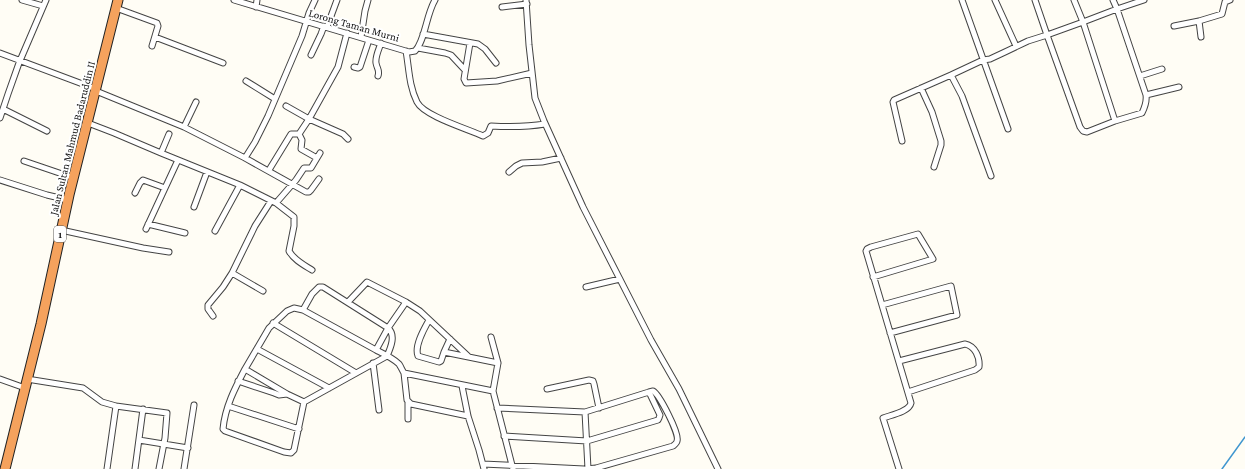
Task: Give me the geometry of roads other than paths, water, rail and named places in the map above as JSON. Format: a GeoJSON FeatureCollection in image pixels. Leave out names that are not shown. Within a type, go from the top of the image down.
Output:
{"type":"FeatureCollection","features":[{"type":"Feature","properties":{"kind":"highway","name":"Jalan Sultan Mahmud Badaruddin II"},"geometry":{"type":"LineString","coordinates":[[5,469],[41,324],[68,200],[117,4]]}},
{"type":"Feature","properties":{"kind":"street"},"geometry":{"type":"LineString","coordinates":[[22,0],[43,6]]}},
{"type":"Feature","properties":{"kind":"street"},"geometry":{"type":"LineString","coordinates":[[0,118],[21,60],[46,0]]}},
{"type":"Feature","properties":{"kind":"street","name":"Lorong Taman Murni"},"geometry":{"type":"LineString","coordinates":[[234,0],[406,51],[415,51],[418,48]]}},
{"type":"Feature","properties":{"kind":"street"},"geometry":{"type":"LineString","coordinates":[[256,7],[257,0]]}},
{"type":"Feature","properties":{"kind":"street"},"geometry":{"type":"LineString","coordinates":[[245,158],[255,142],[275,99],[315,0]]}},
{"type":"Feature","properties":{"kind":"street"},"geometry":{"type":"LineString","coordinates":[[311,55],[337,0]]}},
{"type":"Feature","properties":{"kind":"street"},"geometry":{"type":"LineString","coordinates":[[361,37],[368,0]]}},
{"type":"Feature","properties":{"kind":"street"},"geometry":{"type":"LineString","coordinates":[[435,0],[418,48],[451,55],[465,70]]}},
{"type":"Feature","properties":{"kind":"street"},"geometry":{"type":"LineString","coordinates":[[962,0],[1008,129]]}},
{"type":"Feature","properties":{"kind":"street"},"geometry":{"type":"LineString","coordinates":[[995,0],[1016,46]]}},
{"type":"Feature","properties":{"kind":"street"},"geometry":{"type":"LineString","coordinates":[[1035,0],[1080,127],[1083,131],[1088,132],[1115,121],[1142,113],[1147,101],[1140,76],[1113,0]]}},
{"type":"Feature","properties":{"kind":"street"},"geometry":{"type":"LineString","coordinates":[[1074,0],[1083,22],[1115,121]]}},
{"type":"Feature","properties":{"kind":"street"},"geometry":{"type":"LineString","coordinates":[[902,141],[894,100],[983,60],[990,59],[1016,46],[1144,0]]}},
{"type":"Feature","properties":{"kind":"street"},"geometry":{"type":"LineString","coordinates":[[1174,26],[1199,21],[1222,14],[1225,2],[1230,0]]}},
{"type":"Feature","properties":{"kind":"street"},"geometry":{"type":"LineString","coordinates":[[502,7],[526,2],[535,98],[545,124],[562,158],[583,207],[651,340],[679,389],[718,469]]}},
{"type":"Feature","properties":{"kind":"street"},"geometry":{"type":"LineString","coordinates":[[117,4],[157,23],[158,26],[152,46]]}},
{"type":"Feature","properties":{"kind":"street"},"geometry":{"type":"LineString","coordinates":[[1199,21],[1201,37]]}},
{"type":"Feature","properties":{"kind":"street"},"geometry":{"type":"LineString","coordinates":[[299,134],[338,67],[347,33]]}},
{"type":"Feature","properties":{"kind":"street"},"geometry":{"type":"LineString","coordinates":[[423,34],[478,44],[496,63]]}},
{"type":"Feature","properties":{"kind":"street"},"geometry":{"type":"LineString","coordinates":[[155,38],[223,63]]}},
{"type":"Feature","properties":{"kind":"street"},"geometry":{"type":"LineString","coordinates":[[354,67],[360,67],[369,40]]}},
{"type":"Feature","properties":{"kind":"street"},"geometry":{"type":"LineString","coordinates":[[378,76],[379,70],[376,60],[381,43]]}},
{"type":"Feature","properties":{"kind":"street"},"geometry":{"type":"LineString","coordinates":[[470,43],[465,70],[464,82],[466,83],[497,81],[532,73]]}},
{"type":"Feature","properties":{"kind":"street"},"geometry":{"type":"LineString","coordinates":[[406,51],[411,86],[417,102],[425,110],[445,121],[483,136],[488,133],[491,126],[512,128],[545,124]]}},
{"type":"Feature","properties":{"kind":"street"},"geometry":{"type":"LineString","coordinates":[[0,53],[96,90],[184,127],[270,170],[306,192],[309,192],[319,179]]}},
{"type":"Feature","properties":{"kind":"street"},"geometry":{"type":"LineString","coordinates":[[1140,76],[1162,69]]}},
{"type":"Feature","properties":{"kind":"street"},"geometry":{"type":"LineString","coordinates":[[951,75],[962,96],[991,176]]}},
{"type":"Feature","properties":{"kind":"street"},"geometry":{"type":"LineString","coordinates":[[246,81],[275,99]]}},
{"type":"Feature","properties":{"kind":"street"},"geometry":{"type":"LineString","coordinates":[[1146,95],[1179,87]]}},
{"type":"Feature","properties":{"kind":"street"},"geometry":{"type":"LineString","coordinates":[[921,88],[932,112],[941,141],[934,166]]}},
{"type":"Feature","properties":{"kind":"street"},"geometry":{"type":"LineString","coordinates":[[184,127],[196,102]]}},
{"type":"Feature","properties":{"kind":"street"},"geometry":{"type":"LineString","coordinates":[[286,106],[309,119],[343,134],[348,139]]}},
{"type":"Feature","properties":{"kind":"street"},"geometry":{"type":"LineString","coordinates":[[3,109],[47,131]]}},
{"type":"Feature","properties":{"kind":"street"},"geometry":{"type":"LineString","coordinates":[[88,123],[240,185],[274,202],[294,217],[290,253],[294,258],[312,270]]}},
{"type":"Feature","properties":{"kind":"street"},"geometry":{"type":"LineString","coordinates":[[161,153],[169,134]]}},
{"type":"Feature","properties":{"kind":"street"},"geometry":{"type":"LineString","coordinates":[[270,170],[292,134],[299,134]]}},
{"type":"Feature","properties":{"kind":"street"},"geometry":{"type":"LineString","coordinates":[[213,316],[208,309],[208,305],[232,273],[256,226],[274,202],[292,184],[304,168],[311,168],[318,156],[301,149],[302,140],[299,134]]}},
{"type":"Feature","properties":{"kind":"street"},"geometry":{"type":"LineString","coordinates":[[509,172],[522,163],[542,162],[562,158]]}},
{"type":"Feature","properties":{"kind":"street"},"geometry":{"type":"LineString","coordinates":[[178,160],[147,227],[185,234]]}},
{"type":"Feature","properties":{"kind":"street"},"geometry":{"type":"LineString","coordinates":[[24,161],[74,178]]}},
{"type":"Feature","properties":{"kind":"street"},"geometry":{"type":"LineString","coordinates":[[194,206],[207,172]]}},
{"type":"Feature","properties":{"kind":"street"},"geometry":{"type":"LineString","coordinates":[[0,180],[68,200]]}},
{"type":"Feature","properties":{"kind":"street"},"geometry":{"type":"LineString","coordinates":[[135,193],[143,180],[165,188]]}},
{"type":"Feature","properties":{"kind":"street"},"geometry":{"type":"LineString","coordinates":[[215,230],[240,185]]}},
{"type":"Feature","properties":{"kind":"street"},"geometry":{"type":"LineString","coordinates":[[61,230],[143,248],[169,252]]}},
{"type":"Feature","properties":{"kind":"street"},"geometry":{"type":"LineString","coordinates":[[873,277],[934,259],[918,234],[871,246],[866,251],[873,277],[911,403],[910,407],[906,410],[883,418],[899,469]]}},
{"type":"Feature","properties":{"kind":"street"},"geometry":{"type":"LineString","coordinates":[[232,273],[263,291]]}},
{"type":"Feature","properties":{"kind":"street"},"geometry":{"type":"LineString","coordinates":[[586,287],[620,279]]}},
{"type":"Feature","properties":{"kind":"street"},"geometry":{"type":"LineString","coordinates":[[348,302],[367,282],[420,311],[468,357]]}},
{"type":"Feature","properties":{"kind":"street"},"geometry":{"type":"LineString","coordinates":[[302,310],[319,286],[348,302],[392,332],[390,350],[387,356],[304,402]]}},
{"type":"Feature","properties":{"kind":"street"},"geometry":{"type":"LineString","coordinates":[[882,305],[951,286],[957,315],[890,333]]}},
{"type":"Feature","properties":{"kind":"street"},"geometry":{"type":"LineString","coordinates":[[376,350],[388,328],[406,302]]}},
{"type":"Feature","properties":{"kind":"street"},"geometry":{"type":"LineString","coordinates":[[304,402],[299,429],[292,453],[284,452],[223,429],[228,406],[238,381],[257,348],[269,328],[287,311],[294,308],[302,310],[376,350],[399,365],[404,373],[408,402],[408,419]]}},
{"type":"Feature","properties":{"kind":"street"},"geometry":{"type":"LineString","coordinates":[[429,320],[421,335],[416,353],[418,356],[439,362],[441,361],[450,339]]}},
{"type":"Feature","properties":{"kind":"street"},"geometry":{"type":"LineString","coordinates":[[273,324],[356,373]]}},
{"type":"Feature","properties":{"kind":"street"},"geometry":{"type":"LineString","coordinates":[[491,337],[498,363],[493,391],[512,467]]}},
{"type":"Feature","properties":{"kind":"street"},"geometry":{"type":"LineString","coordinates":[[899,361],[965,344],[969,344],[978,357],[979,367],[975,370],[908,392]]}},
{"type":"Feature","properties":{"kind":"street"},"geometry":{"type":"LineString","coordinates":[[257,348],[329,388]]}},
{"type":"Feature","properties":{"kind":"street"},"geometry":{"type":"LineString","coordinates":[[444,352],[498,363]]}},
{"type":"Feature","properties":{"kind":"street"},"geometry":{"type":"LineString","coordinates":[[373,363],[380,410]]}},
{"type":"Feature","properties":{"kind":"street"},"geometry":{"type":"LineString","coordinates":[[245,369],[287,394],[304,402]]}},
{"type":"Feature","properties":{"kind":"street"},"geometry":{"type":"LineString","coordinates":[[404,373],[462,386],[493,391]]}},
{"type":"Feature","properties":{"kind":"street"},"geometry":{"type":"LineString","coordinates":[[0,379],[26,384],[83,388],[90,392],[98,400],[116,406],[167,413],[160,469]]}},
{"type":"Feature","properties":{"kind":"street"},"geometry":{"type":"LineString","coordinates":[[547,389],[589,380],[592,381],[599,408]]}},
{"type":"Feature","properties":{"kind":"street"},"geometry":{"type":"LineString","coordinates":[[238,381],[274,394],[287,394]]}},
{"type":"Feature","properties":{"kind":"street"},"geometry":{"type":"LineString","coordinates":[[462,386],[468,416],[483,467],[596,468],[673,446],[676,443],[677,435],[664,407],[656,393],[653,391],[585,412],[497,408]]}},
{"type":"Feature","properties":{"kind":"street"},"geometry":{"type":"LineString","coordinates":[[504,436],[587,441],[658,420],[660,415],[649,392]]}},
{"type":"Feature","properties":{"kind":"street"},"geometry":{"type":"LineString","coordinates":[[408,402],[411,404],[468,416]]}},
{"type":"Feature","properties":{"kind":"street"},"geometry":{"type":"LineString","coordinates":[[184,469],[194,405]]}},
{"type":"Feature","properties":{"kind":"street"},"geometry":{"type":"LineString","coordinates":[[107,469],[116,406]]}},
{"type":"Feature","properties":{"kind":"street"},"geometry":{"type":"LineString","coordinates":[[228,406],[299,429]]}},
{"type":"Feature","properties":{"kind":"street"},"geometry":{"type":"LineString","coordinates":[[135,469],[143,409]]}},
{"type":"Feature","properties":{"kind":"street"},"geometry":{"type":"LineString","coordinates":[[585,412],[587,441],[586,469]]}},
{"type":"Feature","properties":{"kind":"street"},"geometry":{"type":"LineString","coordinates":[[139,440],[188,448]]}},
{"type":"Feature","properties":{"kind":"waterway"},"geometry":{"type":"LineString","coordinates":[[1222,469],[1245,437]]}}]}
